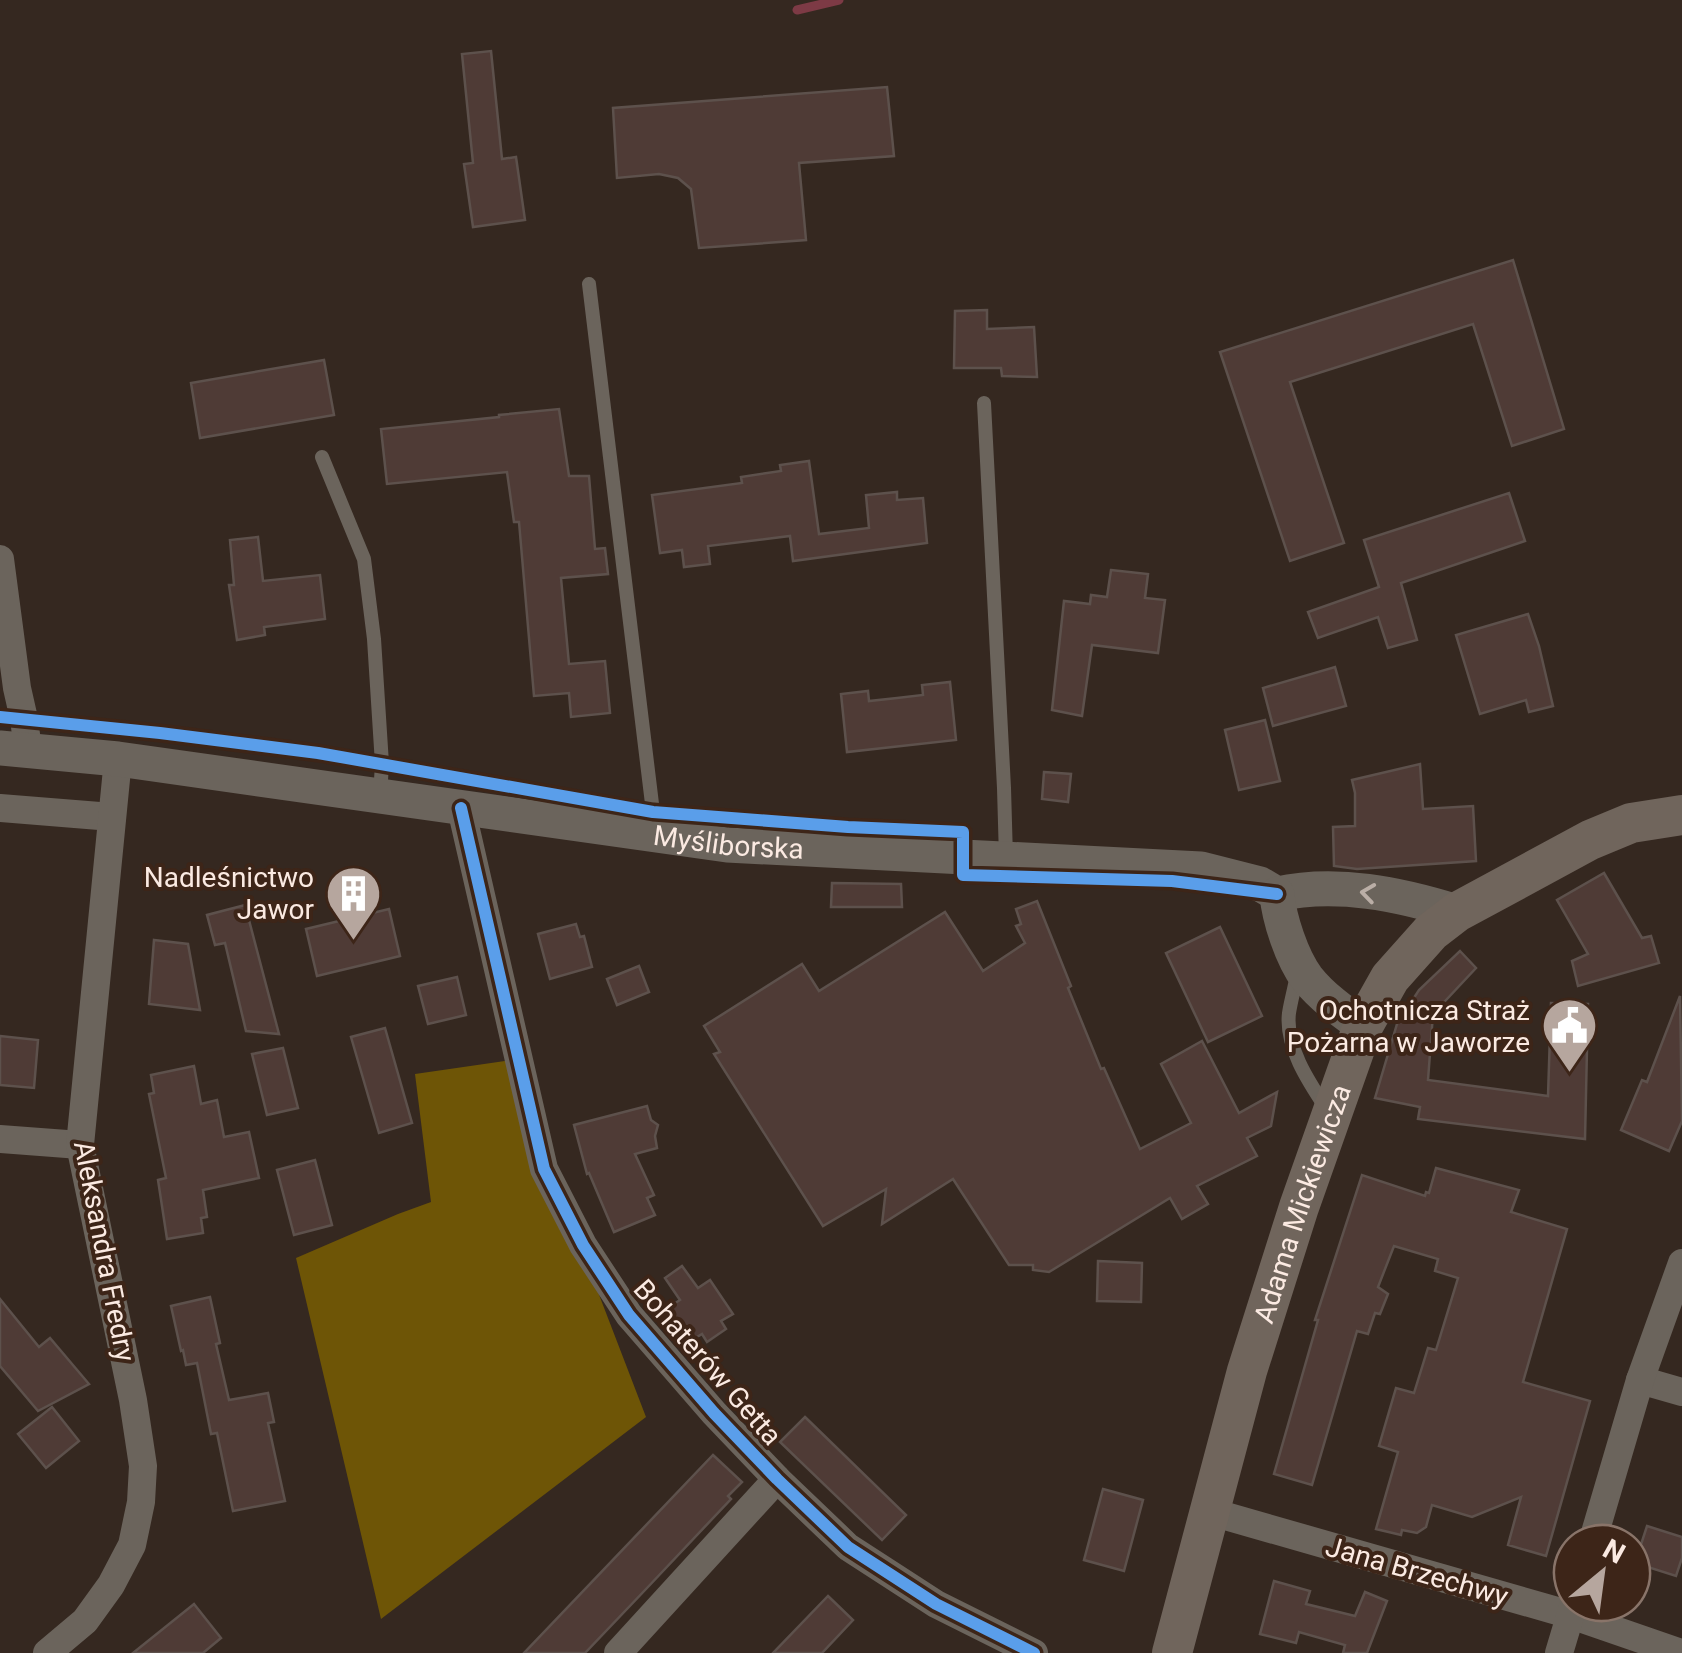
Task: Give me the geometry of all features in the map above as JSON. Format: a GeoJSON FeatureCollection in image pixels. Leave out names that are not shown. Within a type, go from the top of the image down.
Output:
{"type":"FeatureCollection","features":[{"type":"Feature","properties":{"kind":"main road","name":"Adama Mickiewicza"},"geometry":{"type":"LineString","coordinates":[[1172,1653],[1247,1371],[1299,1207],[1363,1026],[1390,978],[1431,932],[1457,912],[1590,840],[1631,823],[1682,815]]}},
{"type":"Feature","properties":{"kind":"street"},"geometry":{"type":"LineString","coordinates":[[0,559],[11,650],[14,749]]}},
{"type":"Feature","properties":{"kind":"street","name":"Myśliborska"},"geometry":{"type":"LineString","coordinates":[[14,749],[118,758],[727,845],[1201,869],[1260,884],[1277,894],[1331,887],[1417,900],[1457,912]]}},
{"type":"Feature","properties":{"kind":"street","name":"Aleksandra Fredry"},"geometry":{"type":"LineString","coordinates":[[47,1653],[85,1621],[111,1585],[132,1545],[141,1502],[142,1466],[133,1400],[80,1145],[118,758]]}},
{"type":"Feature","properties":{"kind":"street"},"geometry":{"type":"LineString","coordinates":[[0,808],[112,817]]}},
{"type":"Feature","properties":{"kind":"street","name":"Bohaterów Getta"},"geometry":{"type":"LineString","coordinates":[[461,808],[544,1168],[583,1246],[629,1315],[714,1413],[848,1547],[936,1604],[1034,1653]]}},
{"type":"Feature","properties":{"kind":"street"},"geometry":{"type":"LineString","coordinates":[[1277,894],[1279,916],[1306,976],[1363,1026]]}},
{"type":"Feature","properties":{"kind":"street"},"geometry":{"type":"LineString","coordinates":[[0,1139],[80,1145]]}},
{"type":"Feature","properties":{"kind":"street"},"geometry":{"type":"LineString","coordinates":[[1598,1523],[1640,1380],[1682,1263]]}},
{"type":"Feature","properties":{"kind":"street"},"geometry":{"type":"LineString","coordinates":[[1640,1380],[1682,1392]]}},
{"type":"Feature","properties":{"kind":"street","name":"Bohaterów Getta"},"geometry":{"type":"LineString","coordinates":[[618,1653],[777,1479]]}},
{"type":"Feature","properties":{"kind":"street","name":"Jana Brzechwy"},"geometry":{"type":"LineString","coordinates":[[1208,1511],[1552,1603]]}},
{"type":"Feature","properties":{"kind":"street"},"geometry":{"type":"LineString","coordinates":[[1558,1653],[1568,1623]]}},
{"type":"Feature","properties":{"kind":"street","name":"Jana Brzechwy"},"geometry":{"type":"LineString","coordinates":[[1607,1623],[1681,1653]]}},
{"type":"Feature","properties":{"kind":"lane"},"geometry":{"type":"LineString","coordinates":[[589,284],[653,812],[648,834]]}},
{"type":"Feature","properties":{"kind":"lane"},"geometry":{"type":"LineString","coordinates":[[984,403],[1006,859]]}},
{"type":"Feature","properties":{"kind":"lane"},"geometry":{"type":"LineString","coordinates":[[322,457],[364,559],[374,639],[382,764],[380,796]]}},
{"type":"Feature","properties":{"kind":"lane"},"geometry":{"type":"LineString","coordinates":[[1300,964],[1288,1016],[1290,1038],[1300,1066],[1331,1116]]}},
{"type":"Feature","properties":{"kind":"shaded area"},"geometry":{"type":"Polygon","coordinates":[[[519,1059],[535,1128],[646,1417],[381,1619],[296,1258],[431,1202],[415,1074],[519,1059]]]}},
{"type":"Feature","properties":{"kind":"building"},"geometry":{"type":"Polygon","coordinates":[[[491,51],[502,159],[516,157],[525,220],[473,227],[464,164],[473,163],[462,54],[491,51]]]}},
{"type":"Feature","properties":{"kind":"building"},"geometry":{"type":"Polygon","coordinates":[[[887,87],[894,156],[799,163],[806,240],[699,248],[691,189],[678,178],[659,174],[617,178],[613,108],[887,87]]]}},
{"type":"Feature","properties":{"kind":"building"},"geometry":{"type":"Polygon","coordinates":[[[1513,260],[1564,429],[1512,446],[1473,324],[1290,382],[1344,543],[1290,561],[1220,352],[1513,260]]]}},
{"type":"Feature","properties":{"kind":"building"},"geometry":{"type":"Polygon","coordinates":[[[987,310],[987,329],[1034,327],[1037,377],[1002,376],[1001,368],[954,368],[955,311],[987,310]]]}},
{"type":"Feature","properties":{"kind":"building"},"geometry":{"type":"Polygon","coordinates":[[[324,360],[334,415],[200,438],[191,383],[324,360]]]}},
{"type":"Feature","properties":{"kind":"building"},"geometry":{"type":"Polygon","coordinates":[[[559,409],[569,476],[589,476],[595,549],[605,548],[608,574],[561,578],[569,664],[605,661],[610,713],[571,717],[569,693],[534,696],[519,522],[514,522],[507,472],[387,484],[381,429],[559,409]]]}},
{"type":"Feature","properties":{"kind":"building"},"geometry":{"type":"Polygon","coordinates":[[[809,461],[819,534],[869,528],[866,495],[897,492],[897,500],[923,498],[927,543],[793,561],[790,536],[708,546],[710,564],[684,567],[682,550],[660,553],[652,495],[742,483],[741,477],[781,471],[780,465],[809,461]]]}},
{"type":"Feature","properties":{"kind":"building"},"geometry":{"type":"Polygon","coordinates":[[[1509,493],[1525,541],[1401,583],[1417,640],[1388,648],[1378,617],[1318,638],[1308,612],[1379,587],[1364,540],[1509,493]]]}},
{"type":"Feature","properties":{"kind":"building"},"geometry":{"type":"Polygon","coordinates":[[[258,537],[263,581],[320,575],[325,619],[264,627],[265,635],[237,640],[229,585],[234,585],[230,540],[258,537]]]}},
{"type":"Feature","properties":{"kind":"building"},"geometry":{"type":"Polygon","coordinates":[[[1111,570],[1148,574],[1145,598],[1165,600],[1158,653],[1092,645],[1082,716],[1052,710],[1064,601],[1090,604],[1091,595],[1107,597],[1111,570]]]}},
{"type":"Feature","properties":{"kind":"building"},"geometry":{"type":"Polygon","coordinates":[[[1528,614],[1553,706],[1529,712],[1526,700],[1480,714],[1456,635],[1528,614]]]}},
{"type":"Feature","properties":{"kind":"building"},"geometry":{"type":"Polygon","coordinates":[[[1335,667],[1346,706],[1273,726],[1263,688],[1335,667]]]}},
{"type":"Feature","properties":{"kind":"building"},"geometry":{"type":"Polygon","coordinates":[[[950,682],[956,740],[847,752],[841,694],[868,691],[869,701],[897,698],[923,695],[922,685],[950,682]]]}},
{"type":"Feature","properties":{"kind":"building"},"geometry":{"type":"Polygon","coordinates":[[[1265,720],[1280,781],[1239,790],[1225,730],[1265,720]]]}},
{"type":"Feature","properties":{"kind":"building"},"geometry":{"type":"Polygon","coordinates":[[[1420,764],[1423,809],[1473,806],[1476,861],[1357,869],[1334,866],[1333,827],[1355,826],[1352,780],[1420,764]]]}},
{"type":"Feature","properties":{"kind":"building"},"geometry":{"type":"Polygon","coordinates":[[[1044,772],[1071,774],[1068,802],[1042,799],[1044,772]]]}},
{"type":"Feature","properties":{"kind":"building"},"geometry":{"type":"Polygon","coordinates":[[[1604,873],[1642,938],[1651,936],[1659,963],[1578,986],[1572,961],[1588,954],[1557,900],[1604,873]]]}},
{"type":"Feature","properties":{"kind":"building"},"geometry":{"type":"Polygon","coordinates":[[[832,883],[901,884],[902,907],[831,907],[832,883]]]}},
{"type":"Feature","properties":{"kind":"building"},"geometry":{"type":"Polygon","coordinates":[[[1037,901],[1101,1069],[1104,1068],[1140,1149],[1191,1123],[1161,1064],[1202,1041],[1239,1113],[1277,1092],[1271,1126],[1247,1138],[1257,1156],[1197,1186],[1208,1204],[1182,1219],[1170,1198],[1049,1272],[1033,1270],[1033,1265],[1009,1265],[953,1179],[882,1224],[886,1189],[823,1226],[714,1054],[720,1052],[704,1026],[802,964],[819,991],[945,912],[983,971],[1025,943],[1016,926],[1021,924],[1016,909],[1037,901]]]}},
{"type":"Feature","properties":{"kind":"building"},"geometry":{"type":"Polygon","coordinates":[[[245,905],[279,1034],[246,1031],[225,943],[215,945],[207,915],[245,905]]]}},
{"type":"Feature","properties":{"kind":"building","name":"Nadleśnictwo Jawor"},"geometry":{"type":"Polygon","coordinates":[[[389,909],[400,956],[317,976],[306,929],[389,909]]]}},
{"type":"Feature","properties":{"kind":"building"},"geometry":{"type":"Polygon","coordinates":[[[576,924],[580,937],[584,936],[592,967],[550,979],[538,934],[576,924]]]}},
{"type":"Feature","properties":{"kind":"building"},"geometry":{"type":"Polygon","coordinates":[[[1220,927],[1262,1016],[1208,1042],[1166,953],[1220,927]]]}},
{"type":"Feature","properties":{"kind":"building"},"geometry":{"type":"Polygon","coordinates":[[[154,940],[188,944],[200,1010],[149,1004],[154,940]]]}},
{"type":"Feature","properties":{"kind":"building","name":"Ochotnicza Straż Pożarna w Jaworze"},"geometry":{"type":"Polygon","coordinates":[[[1460,951],[1476,968],[1433,1014],[1428,1080],[1548,1096],[1551,1003],[1588,1004],[1585,1139],[1418,1119],[1420,1107],[1375,1098],[1397,1024],[1419,990],[1460,951]]]}},
{"type":"Feature","properties":{"kind":"building"},"geometry":{"type":"Polygon","coordinates":[[[639,966],[649,992],[617,1005],[607,979],[639,966]]]}},
{"type":"Feature","properties":{"kind":"building"},"geometry":{"type":"Polygon","coordinates":[[[457,977],[466,1015],[428,1024],[418,986],[457,977]]]}},
{"type":"Feature","properties":{"kind":"building"},"geometry":{"type":"Polygon","coordinates":[[[1680,996],[1682,1121],[1669,1151],[1621,1130],[1642,1080],[1647,1082],[1680,996]]]}},
{"type":"Feature","properties":{"kind":"building"},"geometry":{"type":"Polygon","coordinates":[[[385,1028],[412,1123],[379,1133],[351,1037],[385,1028]]]}},
{"type":"Feature","properties":{"kind":"building"},"geometry":{"type":"Polygon","coordinates":[[[0,1036],[38,1040],[34,1088],[0,1085],[0,1036]]]}},
{"type":"Feature","properties":{"kind":"building"},"geometry":{"type":"Polygon","coordinates":[[[283,1048],[298,1108],[267,1115],[252,1054],[283,1048]]]}},
{"type":"Feature","properties":{"kind":"building"},"geometry":{"type":"Polygon","coordinates":[[[194,1066],[201,1104],[217,1100],[224,1137],[249,1132],[259,1178],[203,1190],[207,1217],[201,1218],[203,1233],[167,1239],[158,1180],[166,1178],[149,1094],[154,1093],[151,1075],[194,1066]]]}},
{"type":"Feature","properties":{"kind":"building"},"geometry":{"type":"Polygon","coordinates":[[[647,1106],[651,1120],[658,1125],[657,1148],[635,1154],[654,1195],[647,1198],[655,1215],[614,1232],[587,1174],[574,1125],[647,1106]]]}},
{"type":"Feature","properties":{"kind":"building"},"geometry":{"type":"Polygon","coordinates":[[[315,1160],[332,1225],[294,1235],[277,1170],[315,1160]]]}},
{"type":"Feature","properties":{"kind":"building"},"geometry":{"type":"Polygon","coordinates":[[[1436,1168],[1519,1190],[1511,1212],[1567,1229],[1523,1382],[1590,1401],[1555,1523],[1552,1523],[1546,1556],[1508,1545],[1521,1497],[1472,1517],[1432,1505],[1426,1527],[1417,1533],[1402,1530],[1401,1535],[1376,1529],[1398,1452],[1379,1446],[1396,1388],[1414,1393],[1428,1348],[1436,1350],[1458,1278],[1435,1271],[1438,1259],[1394,1246],[1378,1287],[1388,1294],[1380,1314],[1375,1313],[1368,1334],[1357,1331],[1312,1485],[1274,1474],[1315,1320],[1362,1175],[1425,1196],[1436,1168]]]}},
{"type":"Feature","properties":{"kind":"building"},"geometry":{"type":"Polygon","coordinates":[[[1098,1261],[1142,1263],[1141,1302],[1097,1301],[1098,1261]]]}},
{"type":"Feature","properties":{"kind":"building"},"geometry":{"type":"Polygon","coordinates":[[[682,1266],[698,1288],[710,1280],[733,1314],[721,1321],[726,1329],[707,1342],[702,1334],[692,1340],[669,1307],[680,1300],[665,1278],[682,1266]]]}},
{"type":"Feature","properties":{"kind":"building"},"geometry":{"type":"Polygon","coordinates":[[[210,1297],[229,1400],[268,1393],[274,1422],[268,1423],[285,1501],[233,1511],[217,1433],[211,1434],[197,1363],[186,1365],[171,1306],[210,1297]]]}},
{"type":"Feature","properties":{"kind":"building"},"geometry":{"type":"Polygon","coordinates":[[[0,1299],[39,1347],[50,1338],[89,1384],[38,1411],[0,1366],[0,1299]]]}},
{"type":"Feature","properties":{"kind":"building"},"geometry":{"type":"Polygon","coordinates":[[[52,1407],[79,1441],[46,1468],[18,1434],[52,1407]]]}},
{"type":"Feature","properties":{"kind":"building"},"geometry":{"type":"Polygon","coordinates":[[[805,1417],[906,1515],[882,1540],[780,1442],[805,1417]]]}},
{"type":"Feature","properties":{"kind":"building"},"geometry":{"type":"Polygon","coordinates":[[[713,1455],[742,1482],[728,1496],[731,1499],[585,1653],[524,1653],[713,1455]]]}},
{"type":"Feature","properties":{"kind":"building"},"geometry":{"type":"Polygon","coordinates":[[[1103,1489],[1143,1500],[1124,1571],[1084,1560],[1103,1489]]]}},
{"type":"Feature","properties":{"kind":"building"},"geometry":{"type":"Polygon","coordinates":[[[1652,1528],[1682,1537],[1682,1558],[1676,1576],[1652,1568],[1652,1528]]]}},
{"type":"Feature","properties":{"kind":"building"},"geometry":{"type":"Polygon","coordinates":[[[1274,1581],[1310,1591],[1306,1604],[1355,1616],[1365,1592],[1387,1601],[1367,1653],[1343,1653],[1345,1645],[1299,1632],[1296,1643],[1260,1634],[1274,1581]]]}},
{"type":"Feature","properties":{"kind":"building"},"geometry":{"type":"Polygon","coordinates":[[[828,1596],[853,1620],[822,1653],[773,1653],[828,1596]]]}},
{"type":"Feature","properties":{"kind":"building"},"geometry":{"type":"Polygon","coordinates":[[[194,1604],[221,1638],[203,1653],[133,1653],[194,1604]]]}},
{"type":"Feature","properties":{"kind":"waterway"},"geometry":{"type":"LineString","coordinates":[[797,10],[839,0]]}},
{"type":"Feature","properties":{"kind":"cycle path"},"geometry":{"type":"LineString","coordinates":[[0,717],[318,753],[653,812],[963,832],[963,875],[1172,881],[1277,894]]}},
{"type":"Feature","properties":{"kind":"cycle path"},"geometry":{"type":"LineString","coordinates":[[461,808],[544,1169],[583,1245],[629,1315],[714,1413],[848,1547],[936,1604],[1034,1653]]}},
{"type":"Feature","properties":{"kind":"place","name":"Nadleśnictwo Jawor"},"geometry":{"type":"Point","coordinates":[353,942]}},
{"type":"Feature","properties":{"kind":"place","name":"Ochotnicza Straż Pożarna w Jaworze"},"geometry":{"type":"Point","coordinates":[1569,1075]}}]}
